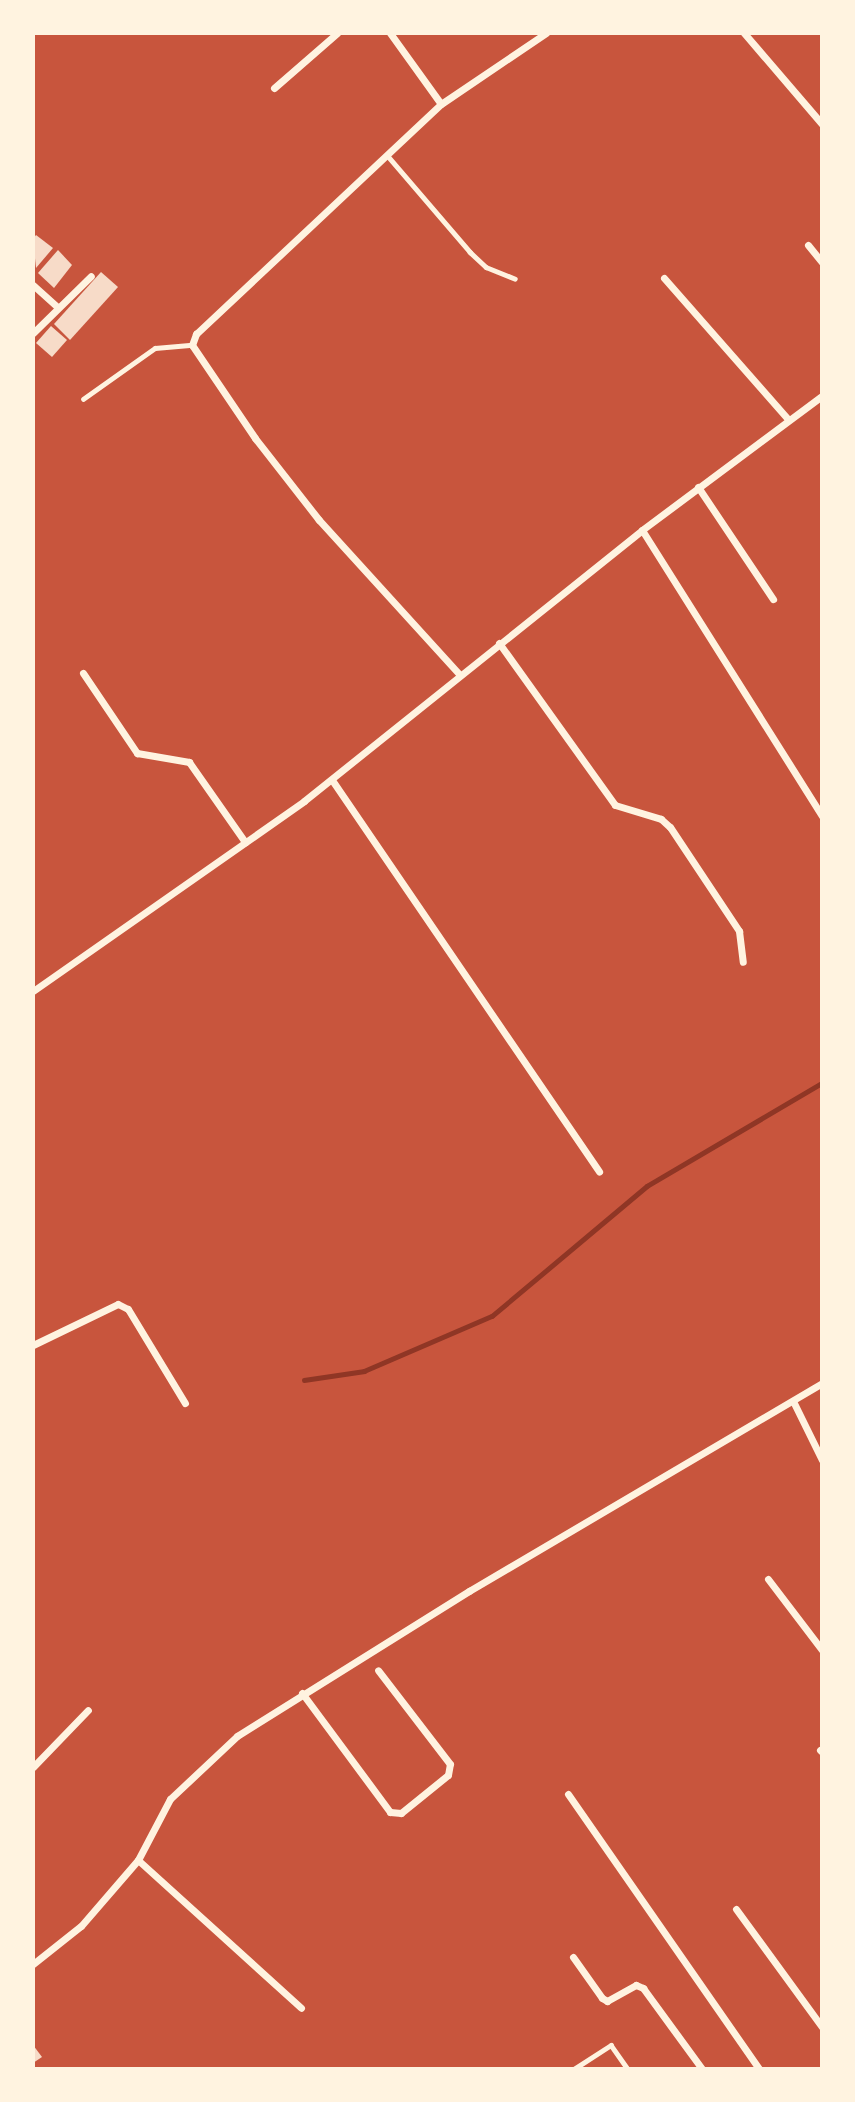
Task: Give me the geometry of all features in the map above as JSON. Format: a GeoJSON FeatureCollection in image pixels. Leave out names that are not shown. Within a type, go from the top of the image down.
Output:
{"type":"FeatureCollection","features":[{"type":"Feature","properties":{"kind":"street"},"geometry":{"type":"LineString","coordinates":[[274,88],[337,33]]}},
{"type":"Feature","properties":{"kind":"street"},"geometry":{"type":"LineString","coordinates":[[390,33],[441,104]]}},
{"type":"Feature","properties":{"kind":"street"},"geometry":{"type":"LineString","coordinates":[[460,675],[319,520],[255,438],[192,345],[196,334],[441,104],[546,33]]}},
{"type":"Feature","properties":{"kind":"street"},"geometry":{"type":"LineString","coordinates":[[744,33],[822,124]]}},
{"type":"Feature","properties":{"kind":"street"},"geometry":{"type":"LineString","coordinates":[[808,245],[822,262]]}},
{"type":"Feature","properties":{"kind":"street"},"geometry":{"type":"LineString","coordinates":[[33,333],[56,306],[92,276]]}},
{"type":"Feature","properties":{"kind":"street"},"geometry":{"type":"LineString","coordinates":[[664,278],[788,419]]}},
{"type":"Feature","properties":{"kind":"street"},"geometry":{"type":"LineString","coordinates":[[33,285],[56,306]]}},
{"type":"Feature","properties":{"kind":"street"},"geometry":{"type":"LineString","coordinates":[[33,991],[332,779],[642,530],[822,396]]}},
{"type":"Feature","properties":{"kind":"street"},"geometry":{"type":"LineString","coordinates":[[698,487],[773,599]]}},
{"type":"Feature","properties":{"kind":"street"},"geometry":{"type":"LineString","coordinates":[[642,530],[822,816]]}},
{"type":"Feature","properties":{"kind":"street"},"geometry":{"type":"LineString","coordinates":[[499,643],[615,806],[661,819],[670,828],[739,931],[743,962]]}},
{"type":"Feature","properties":{"kind":"street"},"geometry":{"type":"LineString","coordinates":[[83,673],[137,753],[188,762],[245,842]]}},
{"type":"Feature","properties":{"kind":"street"},"geometry":{"type":"LineString","coordinates":[[332,779],[599,1172]]}},
{"type":"Feature","properties":{"kind":"street"},"geometry":{"type":"LineString","coordinates":[[33,1345],[118,1304],[128,1309],[185,1403]]}},
{"type":"Feature","properties":{"kind":"street"},"geometry":{"type":"LineString","coordinates":[[33,1964],[81,1926],[138,1860],[170,1799],[203,1763],[302,1693],[822,1383]]}},
{"type":"Feature","properties":{"kind":"street"},"geometry":{"type":"LineString","coordinates":[[793,1401],[822,1460]]}},
{"type":"Feature","properties":{"kind":"street"},"geometry":{"type":"LineString","coordinates":[[768,1579],[822,1650]]}},
{"type":"Feature","properties":{"kind":"street"},"geometry":{"type":"LineString","coordinates":[[814,1640],[822,1635]]}},
{"type":"Feature","properties":{"kind":"street"},"geometry":{"type":"LineString","coordinates":[[302,1693],[390,1812],[401,1813],[448,1775],[450,1764],[378,1670]]}},
{"type":"Feature","properties":{"kind":"street"},"geometry":{"type":"LineString","coordinates":[[33,1767],[88,1710]]}},
{"type":"Feature","properties":{"kind":"street"},"geometry":{"type":"LineString","coordinates":[[568,1794],[759,2069]]}},
{"type":"Feature","properties":{"kind":"street"},"geometry":{"type":"LineString","coordinates":[[138,1860],[301,2008]]}},
{"type":"Feature","properties":{"kind":"street"},"geometry":{"type":"LineString","coordinates":[[736,1909],[822,2027]]}},
{"type":"Feature","properties":{"kind":"street"},"geometry":{"type":"LineString","coordinates":[[573,1957],[602,1998],[607,2001],[636,1985],[643,1989],[702,2069]]}},
{"type":"Feature","properties":{"kind":"lane"},"geometry":{"type":"LineString","coordinates":[[387,155],[470,252],[486,267],[515,279]]}},
{"type":"Feature","properties":{"kind":"lane"},"geometry":{"type":"LineString","coordinates":[[83,399],[155,348],[192,345]]}},
{"type":"Feature","properties":{"kind":"lane"},"geometry":{"type":"LineString","coordinates":[[574,2069],[611,2045],[628,2069]]}},
{"type":"Feature","properties":{"kind":"building"},"geometry":{"type":"Polygon","coordinates":[[[36,235],[53,248],[36,268],[33,239],[36,235]]]}},
{"type":"Feature","properties":{"kind":"building"},"geometry":{"type":"Polygon","coordinates":[[[58,250],[72,265],[54,288],[38,273],[58,250]]]}},
{"type":"Feature","properties":{"kind":"building"},"geometry":{"type":"Polygon","coordinates":[[[101,272],[118,287],[70,340],[54,324],[101,272]]]}},
{"type":"Feature","properties":{"kind":"building"},"geometry":{"type":"Polygon","coordinates":[[[51,326],[67,340],[52,357],[36,343],[51,326]]]}},
{"type":"Feature","properties":{"kind":"building"},"geometry":{"type":"Polygon","coordinates":[[[33,2045],[42,2057],[33,2063],[33,2045]]]}},
{"type":"Feature","properties":{"kind":"waterway"},"geometry":{"type":"LineString","coordinates":[[304,1380],[364,1371],[492,1316],[647,1186],[822,1083]]}}]}
